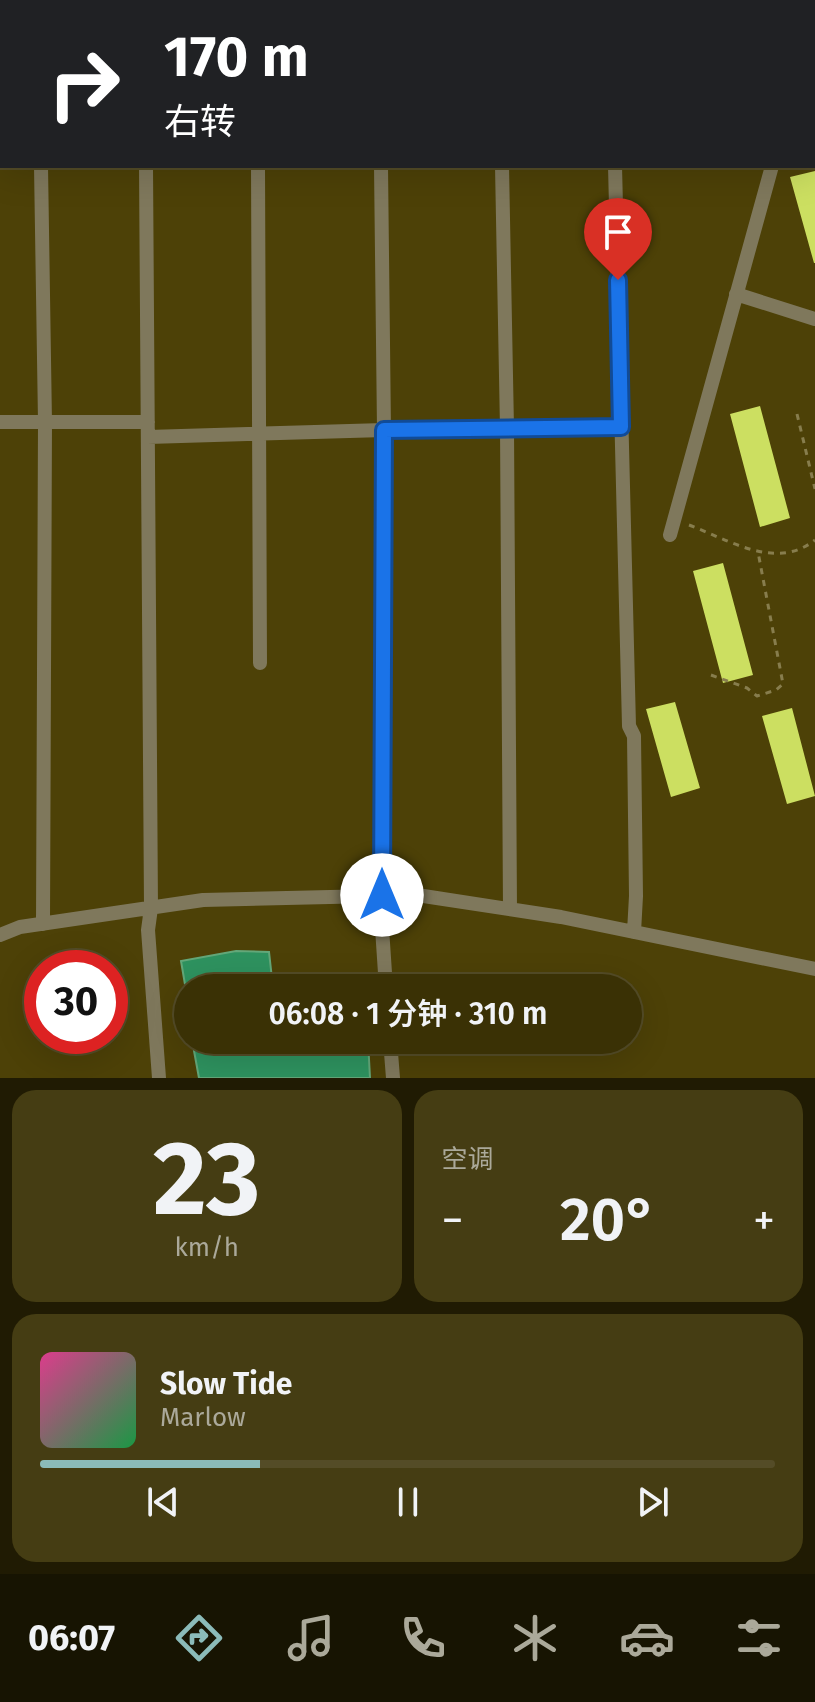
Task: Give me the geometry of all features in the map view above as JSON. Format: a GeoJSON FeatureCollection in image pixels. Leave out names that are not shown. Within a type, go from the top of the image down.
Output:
{"type":"FeatureCollection","features":[{"type":"Feature","properties":{"kind":"street"},"geometry":{"type":"LineString","coordinates":[[41,168],[45,422],[43,924]]}},
{"type":"Feature","properties":{"kind":"street"},"geometry":{"type":"LineString","coordinates":[[146,168],[151,908],[148,930],[159,1078]]}},
{"type":"Feature","properties":{"kind":"street"},"geometry":{"type":"LineString","coordinates":[[258,168],[260,663]]}},
{"type":"Feature","properties":{"kind":"street"},"geometry":{"type":"LineString","coordinates":[[381,168],[384,430],[382,895],[385,974]]}},
{"type":"Feature","properties":{"kind":"street"},"geometry":{"type":"LineString","coordinates":[[502,168],[510,909]]}},
{"type":"Feature","properties":{"kind":"street"},"geometry":{"type":"LineString","coordinates":[[615,168],[629,726],[634,736],[634,932]]}},
{"type":"Feature","properties":{"kind":"street"},"geometry":{"type":"LineString","coordinates":[[670,535],[771,168]]}},
{"type":"Feature","properties":{"kind":"street"},"geometry":{"type":"LineString","coordinates":[[736,294],[815,319]]}},
{"type":"Feature","properties":{"kind":"street"},"geometry":{"type":"LineString","coordinates":[[0,422],[258,433],[621,427]]}},
{"type":"Feature","properties":{"kind":"street"},"geometry":{"type":"LineString","coordinates":[[3,934],[43,924],[203,900],[417,895],[634,932],[815,969]]}},
{"type":"Feature","properties":{"kind":"street"},"geometry":{"type":"LineString","coordinates":[[391,1054],[393,1078]]}},
{"type":"Feature","properties":{"kind":"path"},"geometry":{"type":"LineString","coordinates":[[797,414],[815,489]]}},
{"type":"Feature","properties":{"kind":"path"},"geometry":{"type":"LineString","coordinates":[[674,519],[769,556],[789,554],[815,540]]}},
{"type":"Feature","properties":{"kind":"path"},"geometry":{"type":"LineString","coordinates":[[711,675],[747,688],[757,696],[776,690],[783,684],[758,552]]}},
{"type":"Feature","properties":{"kind":"shaded area"},"geometry":{"type":"Polygon","coordinates":[[[236,951],[269,952],[271,974],[183,974],[181,961],[236,951]]]}},
{"type":"Feature","properties":{"kind":"shaded area"},"geometry":{"type":"Polygon","coordinates":[[[195,1054],[369,1054],[370,1078],[199,1078],[195,1054]]]}},
{"type":"Feature","properties":{"kind":"building"},"geometry":{"type":"Polygon","coordinates":[[[815,171],[815,263],[814,263],[790,177],[815,171]]]}},
{"type":"Feature","properties":{"kind":"building"},"geometry":{"type":"Polygon","coordinates":[[[760,406],[790,518],[760,527],[730,414],[760,406]]]}},
{"type":"Feature","properties":{"kind":"building"},"geometry":{"type":"Polygon","coordinates":[[[723,563],[753,675],[723,683],[693,571],[723,563]]]}},
{"type":"Feature","properties":{"kind":"building"},"geometry":{"type":"Polygon","coordinates":[[[675,702],[700,788],[671,797],[646,709],[675,702]]]}},
{"type":"Feature","properties":{"kind":"building"},"geometry":{"type":"Polygon","coordinates":[[[792,708],[815,796],[787,804],[762,716],[792,708]]]}},
{"type":"Feature","properties":{"kind":"route"},"geometry":{"type":"LineString","coordinates":[[382,895],[384,430],[621,427],[618,280]]}}]}
